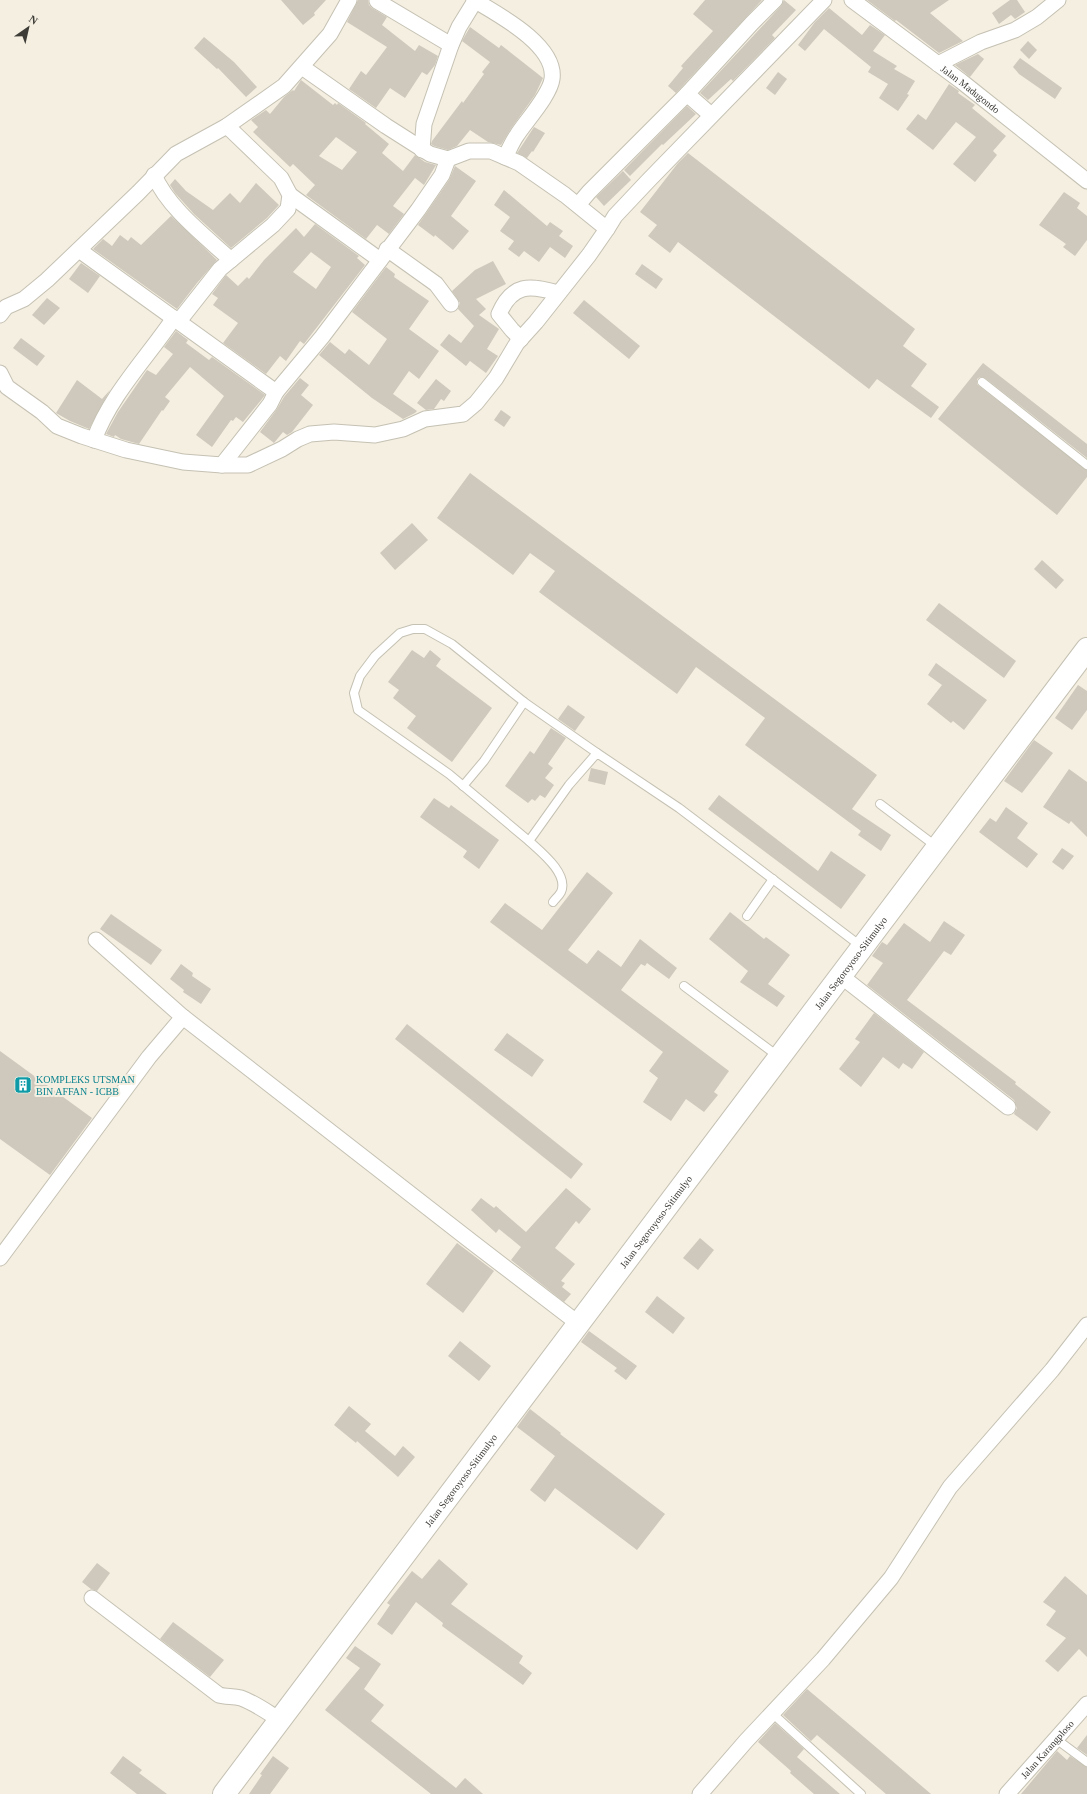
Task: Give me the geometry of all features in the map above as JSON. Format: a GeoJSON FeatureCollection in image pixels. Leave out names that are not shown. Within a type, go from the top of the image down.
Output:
{"type":"FeatureCollection","features":[{"type":"Feature","properties":{"kind":"main road","name":"Jalan Segoroyoso-Sitimulyo"},"geometry":{"type":"LineString","coordinates":[[224,1794],[1087,649]]}},
{"type":"Feature","properties":{"kind":"street"},"geometry":{"type":"LineString","coordinates":[[0,315],[6,307],[24,299],[79,250],[176,154],[227,126],[284,86],[330,34],[348,0]]}},
{"type":"Feature","properties":{"kind":"street"},"geometry":{"type":"LineString","coordinates":[[422,150],[424,124],[451,45],[459,26],[474,0],[524,32],[547,58],[552,69],[552,80],[546,92],[517,135],[505,157]]}},
{"type":"Feature","properties":{"kind":"street"},"geometry":{"type":"LineString","coordinates":[[578,206],[589,192],[687,94],[775,0]]}},
{"type":"Feature","properties":{"kind":"street"},"geometry":{"type":"LineString","coordinates":[[0,373],[7,387],[42,412],[57,426],[126,450],[183,462],[222,466],[248,464],[282,449],[298,438],[310,434],[334,432],[375,435],[403,429],[425,419],[463,414],[486,392],[521,339],[589,255],[616,216],[646,182],[824,0]]}},
{"type":"Feature","properties":{"kind":"street"},"geometry":{"type":"LineString","coordinates":[[938,64],[981,42],[1015,30],[1037,18],[1058,0]]}},
{"type":"Feature","properties":{"kind":"street"},"geometry":{"type":"LineString","coordinates":[[377,2],[451,45]]}},
{"type":"Feature","properties":{"kind":"street","name":"Jalan Madugondo"},"geometry":{"type":"LineString","coordinates":[[859,2],[1087,181]]}},
{"type":"Feature","properties":{"kind":"street"},"geometry":{"type":"LineString","coordinates":[[302,67],[422,150],[448,159],[469,151],[491,151],[525,167],[607,229]]}},
{"type":"Feature","properties":{"kind":"street"},"geometry":{"type":"LineString","coordinates":[[687,94],[711,115]]}},
{"type":"Feature","properties":{"kind":"street"},"geometry":{"type":"LineString","coordinates":[[227,126],[281,178],[290,196],[384,255],[436,284],[452,304]]}},
{"type":"Feature","properties":{"kind":"street"},"geometry":{"type":"LineString","coordinates":[[222,466],[270,404],[276,392],[322,337],[418,210],[442,175],[448,159]]}},
{"type":"Feature","properties":{"kind":"street"},"geometry":{"type":"LineString","coordinates":[[154,175],[160,188],[172,203],[199,232],[231,260]]}},
{"type":"Feature","properties":{"kind":"street"},"geometry":{"type":"LineString","coordinates":[[94,440],[101,421],[129,377],[220,269],[273,225],[288,209],[290,196]]}},
{"type":"Feature","properties":{"kind":"street"},"geometry":{"type":"LineString","coordinates":[[79,250],[276,392]]}},
{"type":"Feature","properties":{"kind":"street"},"geometry":{"type":"LineString","coordinates":[[521,339],[499,314],[504,303],[512,295],[526,287],[539,287],[558,293]]}},
{"type":"Feature","properties":{"kind":"street"},"geometry":{"type":"LineString","coordinates":[[96,940],[183,1017],[579,1324]]}},
{"type":"Feature","properties":{"kind":"street"},"geometry":{"type":"LineString","coordinates":[[841,976],[1008,1107]]}},
{"type":"Feature","properties":{"kind":"street"},"geometry":{"type":"LineString","coordinates":[[0,1258],[149,1057],[183,1017]]}},
{"type":"Feature","properties":{"kind":"street"},"geometry":{"type":"LineString","coordinates":[[700,1794],[746,1740],[823,1659],[891,1578],[950,1487],[1052,1370],[1087,1326]]}},
{"type":"Feature","properties":{"kind":"street"},"geometry":{"type":"LineString","coordinates":[[92,1598],[219,1695],[239,1698],[256,1704],[280,1720]]}},
{"type":"Feature","properties":{"kind":"street","name":"Jalan Karangploso"},"geometry":{"type":"LineString","coordinates":[[1007,1794],[1087,1704]]}},
{"type":"Feature","properties":{"kind":"lane"},"geometry":{"type":"LineString","coordinates":[[982,382],[1087,465]]}},
{"type":"Feature","properties":{"kind":"lane"},"geometry":{"type":"LineString","coordinates":[[553,902],[561,893],[563,884],[558,871],[546,856],[463,786],[358,710],[354,693],[360,676],[375,656],[400,633],[413,628],[425,629],[452,644],[524,702],[679,808],[862,947]]}},
{"type":"Feature","properties":{"kind":"lane"},"geometry":{"type":"LineString","coordinates":[[463,786],[484,761],[524,702]]}},
{"type":"Feature","properties":{"kind":"lane"},"geometry":{"type":"LineString","coordinates":[[529,841],[569,785],[597,753]]}},
{"type":"Feature","properties":{"kind":"lane"},"geometry":{"type":"LineString","coordinates":[[880,804],[938,847]]}},
{"type":"Feature","properties":{"kind":"lane"},"geometry":{"type":"LineString","coordinates":[[747,916],[773,879]]}},
{"type":"Feature","properties":{"kind":"lane"},"geometry":{"type":"LineString","coordinates":[[684,986],[779,1058]]}},
{"type":"Feature","properties":{"kind":"lane"},"geometry":{"type":"LineString","coordinates":[[772,1713],[860,1794]]}},
{"type":"Feature","properties":{"kind":"lane"},"geometry":{"type":"LineString","coordinates":[[1056,1739],[1087,1762]]}},
{"type":"Feature","properties":{"kind":"building"},"geometry":{"type":"Polygon","coordinates":[[[281,0],[326,0],[314,13],[315,15],[303,25],[281,0]]]}},
{"type":"Feature","properties":{"kind":"building"},"geometry":{"type":"Polygon","coordinates":[[[358,0],[368,0],[369,5],[372,8],[387,17],[382,25],[415,51],[419,45],[438,56],[435,65],[427,75],[422,72],[405,98],[390,88],[376,108],[349,89],[361,71],[366,75],[387,47],[347,22],[358,0]]]}},
{"type":"Feature","properties":{"kind":"building"},"geometry":{"type":"Polygon","coordinates":[[[705,0],[762,0],[676,93],[668,86],[683,68],[681,66],[713,31],[693,14],[705,0]]]}},
{"type":"Feature","properties":{"kind":"building"},"geometry":{"type":"Polygon","coordinates":[[[784,0],[796,10],[772,35],[775,38],[733,81],[731,79],[708,100],[700,93],[781,6],[784,0]]]}},
{"type":"Feature","properties":{"kind":"building"},"geometry":{"type":"Polygon","coordinates":[[[867,0],[949,0],[930,13],[963,41],[939,53],[867,0]]]}},
{"type":"Feature","properties":{"kind":"building"},"geometry":{"type":"Polygon","coordinates":[[[1010,0],[1017,0],[1025,12],[1015,19],[1011,15],[999,24],[992,13],[1010,0]]]}},
{"type":"Feature","properties":{"kind":"building"},"geometry":{"type":"Polygon","coordinates":[[[829,8],[862,35],[870,25],[885,35],[873,51],[897,66],[894,69],[915,81],[907,94],[909,95],[898,111],[879,98],[888,84],[868,72],[871,67],[824,29],[805,51],[798,45],[815,22],[829,8]]]}},
{"type":"Feature","properties":{"kind":"building"},"geometry":{"type":"Polygon","coordinates":[[[470,27],[499,48],[501,45],[543,78],[535,95],[501,145],[488,142],[470,130],[457,146],[448,150],[434,146],[431,144],[432,141],[462,101],[463,103],[484,74],[482,72],[490,62],[462,41],[470,27]]]}},
{"type":"Feature","properties":{"kind":"building"},"geometry":{"type":"Polygon","coordinates":[[[204,37],[234,62],[257,87],[246,97],[218,68],[217,69],[194,48],[204,37]]]}},
{"type":"Feature","properties":{"kind":"building"},"geometry":{"type":"Polygon","coordinates":[[[1028,41],[1037,50],[1029,59],[1020,50],[1028,41]]]}},
{"type":"Feature","properties":{"kind":"building"},"geometry":{"type":"Polygon","coordinates":[[[978,54],[984,59],[970,77],[955,65],[978,54]]]}},
{"type":"Feature","properties":{"kind":"building"},"geometry":{"type":"Polygon","coordinates":[[[1020,58],[1062,88],[1055,99],[1019,74],[1013,67],[1020,58]]]}},
{"type":"Feature","properties":{"kind":"building"},"geometry":{"type":"Polygon","coordinates":[[[778,72],[787,79],[775,95],[766,88],[778,72]]]}},
{"type":"Feature","properties":{"kind":"building"},"geometry":{"type":"Polygon","coordinates":[[[301,80],[333,105],[335,103],[337,105],[338,103],[366,123],[365,124],[389,144],[382,153],[403,171],[415,155],[425,162],[436,165],[424,185],[415,178],[393,206],[404,214],[389,234],[377,225],[366,239],[306,195],[315,185],[293,164],[290,167],[253,132],[258,127],[251,120],[266,110],[270,114],[284,97],[293,90],[294,91],[301,80]],[[336,137],[319,156],[342,170],[357,152],[336,137]]]}},
{"type":"Feature","properties":{"kind":"building"},"geometry":{"type":"Polygon","coordinates":[[[949,84],[959,91],[958,93],[975,105],[972,108],[1006,136],[993,151],[997,155],[975,182],[953,164],[976,137],[956,122],[933,150],[906,129],[918,114],[926,120],[949,84]]]}},
{"type":"Feature","properties":{"kind":"building"},"geometry":{"type":"Polygon","coordinates":[[[687,106],[696,114],[663,145],[662,144],[630,176],[624,170],[687,106]]]}},
{"type":"Feature","properties":{"kind":"building"},"geometry":{"type":"Polygon","coordinates":[[[534,127],[545,133],[533,152],[532,151],[527,158],[517,153],[534,127]]]}},
{"type":"Feature","properties":{"kind":"building"},"geometry":{"type":"Polygon","coordinates":[[[688,153],[915,329],[903,346],[927,364],[911,386],[939,407],[931,418],[877,379],[869,389],[678,242],[670,253],[648,236],[657,225],[640,212],[678,163],[688,153]]]}},
{"type":"Feature","properties":{"kind":"building"},"geometry":{"type":"Polygon","coordinates":[[[455,166],[476,181],[451,216],[469,231],[453,250],[435,235],[434,237],[418,225],[449,180],[455,166]]]}},
{"type":"Feature","properties":{"kind":"building"},"geometry":{"type":"Polygon","coordinates":[[[623,171],[631,180],[604,206],[596,197],[623,171]]]}},
{"type":"Feature","properties":{"kind":"building"},"geometry":{"type":"Polygon","coordinates":[[[175,179],[186,191],[213,210],[230,193],[240,203],[256,183],[279,205],[267,218],[231,248],[194,214],[175,193],[170,185],[175,179]]]}},
{"type":"Feature","properties":{"kind":"building"},"geometry":{"type":"Polygon","coordinates":[[[504,190],[547,226],[550,222],[563,231],[559,236],[573,246],[565,258],[550,247],[539,262],[524,251],[519,257],[508,249],[514,241],[500,231],[510,217],[494,205],[504,190]]]}},
{"type":"Feature","properties":{"kind":"building"},"geometry":{"type":"Polygon","coordinates":[[[1064,192],[1080,203],[1077,208],[1087,216],[1087,240],[1075,256],[1063,247],[1066,244],[1039,225],[1064,192]]]}},
{"type":"Feature","properties":{"kind":"building"},"geometry":{"type":"Polygon","coordinates":[[[171,216],[217,260],[177,309],[93,249],[103,239],[112,246],[120,235],[128,241],[131,237],[141,245],[171,216]]]}},
{"type":"Feature","properties":{"kind":"building"},"geometry":{"type":"Polygon","coordinates":[[[315,224],[359,256],[357,258],[365,265],[304,344],[300,341],[286,361],[280,356],[266,374],[223,343],[238,323],[213,305],[218,298],[212,294],[226,275],[238,286],[247,277],[249,279],[264,260],[296,228],[304,237],[315,224]],[[311,252],[293,272],[316,289],[331,267],[311,252]]]}},
{"type":"Feature","properties":{"kind":"building"},"geometry":{"type":"Polygon","coordinates":[[[493,261],[506,284],[476,299],[486,309],[479,315],[499,329],[487,349],[498,356],[486,373],[470,361],[466,366],[440,345],[449,334],[461,343],[474,326],[458,309],[460,303],[452,291],[475,270],[493,261]]]}},
{"type":"Feature","properties":{"kind":"building"},"geometry":{"type":"Polygon","coordinates":[[[81,263],[100,276],[88,293],[69,279],[81,263]]]}},
{"type":"Feature","properties":{"kind":"building"},"geometry":{"type":"Polygon","coordinates":[[[642,264],[663,279],[656,289],[635,274],[642,264]]]}},
{"type":"Feature","properties":{"kind":"building"},"geometry":{"type":"Polygon","coordinates":[[[386,267],[395,274],[394,277],[429,301],[409,329],[439,351],[419,379],[409,371],[393,394],[417,411],[403,419],[372,398],[319,355],[330,342],[345,354],[349,349],[369,365],[387,339],[352,312],[386,267]]]}},
{"type":"Feature","properties":{"kind":"building"},"geometry":{"type":"Polygon","coordinates":[[[47,298],[60,308],[44,325],[32,315],[47,298]]]}},
{"type":"Feature","properties":{"kind":"building"},"geometry":{"type":"Polygon","coordinates":[[[584,300],[640,346],[629,359],[573,313],[584,300]]]}},
{"type":"Feature","properties":{"kind":"building"},"geometry":{"type":"Polygon","coordinates":[[[176,331],[188,340],[186,343],[209,360],[212,357],[265,395],[243,422],[236,417],[233,421],[231,420],[212,447],[196,435],[224,396],[190,367],[165,397],[170,401],[163,411],[162,410],[139,444],[121,439],[115,435],[114,437],[106,434],[118,412],[147,370],[156,375],[173,354],[164,347],[176,331]]]}},
{"type":"Feature","properties":{"kind":"building"},"geometry":{"type":"Polygon","coordinates":[[[21,338],[45,356],[37,366],[13,348],[21,338]]]}},
{"type":"Feature","properties":{"kind":"building"},"geometry":{"type":"Polygon","coordinates":[[[983,363],[1087,444],[1087,458],[985,378],[980,377],[977,379],[977,384],[979,386],[1087,470],[1087,477],[1057,515],[938,419],[983,363]]]}},
{"type":"Feature","properties":{"kind":"building"},"geometry":{"type":"Polygon","coordinates":[[[300,378],[309,385],[301,395],[313,405],[292,432],[287,435],[283,432],[274,443],[260,432],[284,397],[300,378]]]}},
{"type":"Feature","properties":{"kind":"building"},"geometry":{"type":"Polygon","coordinates":[[[436,379],[451,391],[444,401],[441,399],[434,409],[426,410],[417,403],[436,379]]]}},
{"type":"Feature","properties":{"kind":"building"},"geometry":{"type":"Polygon","coordinates":[[[77,380],[102,399],[110,390],[89,429],[56,413],[77,380]]]}},
{"type":"Feature","properties":{"kind":"building"},"geometry":{"type":"Polygon","coordinates":[[[501,410],[511,417],[504,427],[494,420],[501,410]]]}},
{"type":"Feature","properties":{"kind":"building"},"geometry":{"type":"Polygon","coordinates":[[[470,473],[877,775],[852,809],[891,835],[881,851],[858,835],[861,831],[745,745],[765,718],[696,667],[677,694],[539,592],[555,571],[530,553],[513,575],[437,518],[470,473]]]}},
{"type":"Feature","properties":{"kind":"building"},"geometry":{"type":"Polygon","coordinates":[[[412,523],[428,540],[395,570],[380,553],[412,523]]]}},
{"type":"Feature","properties":{"kind":"building"},"geometry":{"type":"Polygon","coordinates":[[[1042,560],[1064,580],[1056,589],[1034,569],[1042,560]]]}},
{"type":"Feature","properties":{"kind":"building"},"geometry":{"type":"Polygon","coordinates":[[[939,603],[1016,661],[1004,678],[926,620],[939,603]]]}},
{"type":"Feature","properties":{"kind":"building"},"geometry":{"type":"Polygon","coordinates":[[[412,650],[424,658],[430,650],[441,659],[436,666],[492,708],[452,762],[407,728],[416,716],[393,698],[399,690],[388,682],[412,650]]]}},
{"type":"Feature","properties":{"kind":"building"},"geometry":{"type":"Polygon","coordinates":[[[936,663],[987,700],[964,730],[953,721],[951,723],[927,704],[942,685],[928,675],[936,663]]]}},
{"type":"Feature","properties":{"kind":"building"},"geometry":{"type":"Polygon","coordinates":[[[1078,685],[1087,691],[1087,710],[1072,730],[1055,718],[1078,685]]]}},
{"type":"Feature","properties":{"kind":"building"},"geometry":{"type":"Polygon","coordinates":[[[568,705],[585,717],[575,731],[558,719],[568,705]]]}},
{"type":"Feature","properties":{"kind":"building"},"geometry":{"type":"Polygon","coordinates":[[[551,728],[566,738],[548,764],[553,768],[545,778],[554,785],[545,798],[540,795],[535,801],[532,799],[528,803],[505,786],[530,751],[534,754],[551,728]]]}},
{"type":"Feature","properties":{"kind":"building"},"geometry":{"type":"Polygon","coordinates":[[[1034,740],[1053,753],[1022,793],[1004,781],[1034,740]]]}},
{"type":"Feature","properties":{"kind":"building"},"geometry":{"type":"Polygon","coordinates":[[[591,768],[608,772],[605,785],[588,781],[591,768]]]}},
{"type":"Feature","properties":{"kind":"building"},"geometry":{"type":"Polygon","coordinates":[[[1069,769],[1087,782],[1087,837],[1071,821],[1069,824],[1043,807],[1069,769]]]}},
{"type":"Feature","properties":{"kind":"building"},"geometry":{"type":"Polygon","coordinates":[[[719,795],[818,871],[831,851],[866,875],[841,909],[708,809],[719,795]]]}},
{"type":"Feature","properties":{"kind":"building"},"geometry":{"type":"Polygon","coordinates":[[[434,798],[449,808],[451,805],[499,840],[479,869],[463,857],[467,851],[420,817],[434,798]]]}},
{"type":"Feature","properties":{"kind":"building"},"geometry":{"type":"Polygon","coordinates":[[[1006,807],[1028,823],[1017,838],[1038,854],[1027,868],[979,832],[990,818],[996,822],[1006,807]]]}},
{"type":"Feature","properties":{"kind":"building"},"geometry":{"type":"Polygon","coordinates":[[[1062,848],[1074,856],[1063,870],[1052,862],[1062,848]]]}},
{"type":"Feature","properties":{"kind":"building"},"geometry":{"type":"Polygon","coordinates":[[[587,872],[613,893],[568,950],[587,964],[598,950],[621,967],[640,939],[677,968],[669,979],[647,963],[645,966],[641,964],[621,990],[729,1071],[714,1092],[718,1095],[704,1112],[686,1099],[671,1121],[643,1102],[658,1078],[649,1071],[663,1052],[490,922],[505,903],[542,930],[587,872]]]}},
{"type":"Feature","properties":{"kind":"building"},"geometry":{"type":"Polygon","coordinates":[[[730,912],[764,939],[766,937],[790,955],[768,984],[785,996],[777,1007],[740,982],[748,971],[709,939],[730,912]]]}},
{"type":"Feature","properties":{"kind":"building"},"geometry":{"type":"Polygon","coordinates":[[[111,914],[162,950],[151,965],[100,929],[111,914]]]}},
{"type":"Feature","properties":{"kind":"building"},"geometry":{"type":"Polygon","coordinates":[[[944,921],[965,935],[951,955],[944,951],[907,1000],[1016,1082],[1015,1084],[1051,1112],[1037,1131],[1014,1114],[1017,1108],[1014,1100],[867,985],[883,963],[872,956],[882,942],[887,945],[904,923],[930,942],[944,921]]]}},
{"type":"Feature","properties":{"kind":"building"},"geometry":{"type":"Polygon","coordinates":[[[181,964],[193,973],[192,976],[211,989],[201,1004],[183,992],[184,990],[170,979],[181,964]]]}},
{"type":"Feature","properties":{"kind":"building"},"geometry":{"type":"Polygon","coordinates":[[[874,1013],[924,1052],[912,1069],[903,1063],[899,1069],[883,1057],[861,1087],[839,1069],[860,1042],[855,1039],[874,1013]]]}},
{"type":"Feature","properties":{"kind":"building"},"geometry":{"type":"Polygon","coordinates":[[[407,1024],[583,1164],[571,1179],[395,1039],[407,1024]]]}},
{"type":"Feature","properties":{"kind":"building"},"geometry":{"type":"Polygon","coordinates":[[[507,1033],[544,1060],[532,1077],[494,1050],[507,1033]]]}},
{"type":"Feature","properties":{"kind":"building","name":"KOMPLEKS UTSMAN BIN AFFAN - ICBB"},"geometry":{"type":"Polygon","coordinates":[[[0,1051],[92,1118],[50,1175],[0,1139],[0,1051]]]}},
{"type":"Feature","properties":{"kind":"building"},"geometry":{"type":"Polygon","coordinates":[[[566,1188],[591,1209],[579,1224],[576,1221],[555,1248],[575,1264],[561,1281],[565,1283],[562,1287],[571,1294],[564,1302],[511,1260],[521,1247],[499,1229],[496,1233],[471,1210],[481,1198],[494,1208],[496,1206],[526,1232],[566,1188]]]}},
{"type":"Feature","properties":{"kind":"building"},"geometry":{"type":"Polygon","coordinates":[[[700,1238],[714,1250],[698,1270],[683,1258],[700,1238]]]}},
{"type":"Feature","properties":{"kind":"building"},"geometry":{"type":"Polygon","coordinates":[[[457,1243],[494,1271],[463,1313],[426,1284],[457,1243]]]}},
{"type":"Feature","properties":{"kind":"building"},"geometry":{"type":"Polygon","coordinates":[[[657,1296],[685,1318],[673,1334],[645,1312],[657,1296]]]}},
{"type":"Feature","properties":{"kind":"building"},"geometry":{"type":"Polygon","coordinates":[[[589,1331],[637,1366],[626,1380],[614,1371],[617,1368],[581,1342],[589,1331]]]}},
{"type":"Feature","properties":{"kind":"building"},"geometry":{"type":"Polygon","coordinates":[[[460,1341],[491,1366],[479,1381],[448,1356],[460,1341]]]}},
{"type":"Feature","properties":{"kind":"building"},"geometry":{"type":"Polygon","coordinates":[[[349,1406],[371,1424],[365,1431],[395,1456],[403,1446],[415,1457],[398,1477],[357,1441],[356,1443],[334,1425],[349,1406]]]}},
{"type":"Feature","properties":{"kind":"building"},"geometry":{"type":"Polygon","coordinates":[[[530,1409],[561,1433],[560,1434],[665,1514],[637,1550],[555,1488],[545,1502],[530,1490],[555,1456],[517,1427],[530,1409]]]}},
{"type":"Feature","properties":{"kind":"building"},"geometry":{"type":"Polygon","coordinates":[[[439,1559],[468,1584],[451,1604],[523,1656],[519,1663],[532,1673],[523,1685],[442,1626],[443,1623],[416,1602],[392,1635],[377,1624],[390,1605],[387,1603],[412,1571],[422,1579],[439,1559]]]}},
{"type":"Feature","properties":{"kind":"building"},"geometry":{"type":"Polygon","coordinates":[[[97,1563],[110,1573],[97,1591],[91,1589],[82,1582],[97,1563]]]}},
{"type":"Feature","properties":{"kind":"building"},"geometry":{"type":"Polygon","coordinates":[[[1065,1576],[1087,1595],[1087,1657],[1079,1649],[1058,1672],[1045,1661],[1066,1638],[1046,1625],[1056,1611],[1043,1602],[1065,1576]]]}},
{"type":"Feature","properties":{"kind":"building"},"geometry":{"type":"Polygon","coordinates":[[[173,1622],[224,1660],[210,1677],[160,1639],[173,1622]]]}},
{"type":"Feature","properties":{"kind":"building"},"geometry":{"type":"Polygon","coordinates":[[[355,1646],[381,1664],[364,1689],[384,1705],[371,1721],[456,1788],[465,1778],[483,1794],[431,1794],[325,1710],[360,1668],[346,1658],[355,1646]]]}},
{"type":"Feature","properties":{"kind":"building"},"geometry":{"type":"Polygon","coordinates":[[[807,1689],[931,1794],[886,1794],[817,1735],[811,1741],[783,1715],[807,1689]]]}},
{"type":"Feature","properties":{"kind":"building"},"geometry":{"type":"Polygon","coordinates":[[[775,1723],[804,1749],[797,1757],[840,1794],[814,1794],[790,1773],[791,1771],[758,1742],[775,1723]]]}},
{"type":"Feature","properties":{"kind":"building"},"geometry":{"type":"Polygon","coordinates":[[[1087,1735],[1087,1755],[1077,1748],[1087,1735]]]}},
{"type":"Feature","properties":{"kind":"building"},"geometry":{"type":"Polygon","coordinates":[[[1057,1751],[1067,1760],[1070,1756],[1087,1767],[1087,1794],[1021,1794],[1057,1751]]]}},
{"type":"Feature","properties":{"kind":"building"},"geometry":{"type":"Polygon","coordinates":[[[123,1756],[142,1770],[139,1773],[167,1794],[137,1794],[110,1773],[123,1756]]]}},
{"type":"Feature","properties":{"kind":"building"},"geometry":{"type":"Polygon","coordinates":[[[273,1756],[289,1768],[270,1794],[249,1794],[262,1775],[260,1774],[273,1756]]]}},
{"type":"Feature","properties":{"kind":"place","name":"KOMPLEKS UTSMAN BIN AFFAN - ICBB"},"geometry":{"type":"Point","coordinates":[23,1085]}}]}
